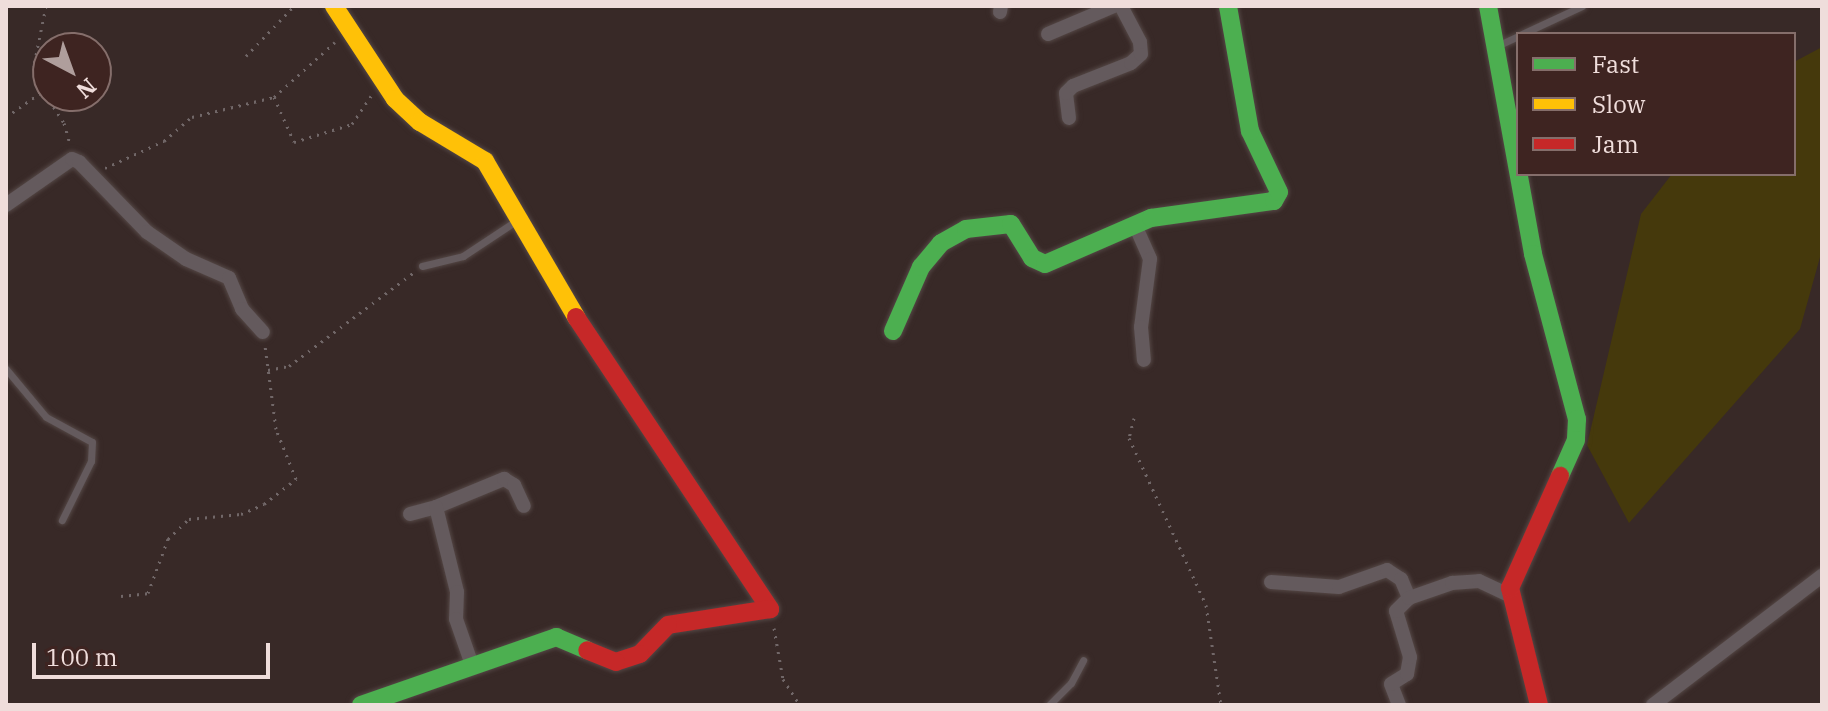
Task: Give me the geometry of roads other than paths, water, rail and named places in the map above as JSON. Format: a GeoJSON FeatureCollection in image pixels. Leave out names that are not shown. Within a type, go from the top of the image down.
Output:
{"type":"FeatureCollection","features":[{"type":"Feature","properties":{"kind":"street"},"geometry":{"type":"LineString","coordinates":[[334,6],[384,85],[420,122],[485,161],[588,339],[770,609],[756,615],[668,625],[627,661],[603,659],[586,646],[556,637],[361,705]]}},
{"type":"Feature","properties":{"kind":"street"},"geometry":{"type":"LineString","coordinates":[[1048,34],[1114,6]]}},
{"type":"Feature","properties":{"kind":"street"},"geometry":{"type":"LineString","coordinates":[[1069,118],[1066,93],[1073,86],[1131,63],[1141,54],[1140,42],[1121,6]]}},
{"type":"Feature","properties":{"kind":"street"},"geometry":{"type":"LineString","coordinates":[[893,331],[921,267],[941,243],[966,229],[1011,224],[1032,258],[1045,264],[1151,218],[1274,201],[1279,192],[1250,131],[1228,6]]}},
{"type":"Feature","properties":{"kind":"street"},"geometry":{"type":"LineString","coordinates":[[1488,6],[1516,164]]}},
{"type":"Feature","properties":{"kind":"street"},"geometry":{"type":"LineString","coordinates":[[6,205],[72,159],[94,175],[147,232],[186,259],[229,278],[242,309],[263,332]]}},
{"type":"Feature","properties":{"kind":"street"},"geometry":{"type":"LineString","coordinates":[[1518,176],[1533,254],[1577,419],[1576,440],[1518,567],[1511,596],[1539,705]]}},
{"type":"Feature","properties":{"kind":"street"},"geometry":{"type":"LineString","coordinates":[[1135,225],[1150,259],[1141,327],[1144,360]]}},
{"type":"Feature","properties":{"kind":"street"},"geometry":{"type":"LineString","coordinates":[[410,514],[436,507],[504,479],[514,485],[524,506]]}},
{"type":"Feature","properties":{"kind":"street"},"geometry":{"type":"LineString","coordinates":[[436,507],[457,592],[456,619],[472,665]]}},
{"type":"Feature","properties":{"kind":"street"},"geometry":{"type":"LineString","coordinates":[[1271,582],[1339,587],[1387,570],[1396,573],[1409,598]]}},
{"type":"Feature","properties":{"kind":"street"},"geometry":{"type":"LineString","coordinates":[[1653,705],[1822,576]]}},
{"type":"Feature","properties":{"kind":"street"},"geometry":{"type":"LineString","coordinates":[[1399,705],[1391,684],[1407,674],[1410,657],[1396,611],[1409,598],[1452,583],[1479,581],[1511,596]]}},
{"type":"Feature","properties":{"kind":"lane"},"geometry":{"type":"LineString","coordinates":[[1526,32],[1582,6]]}},
{"type":"Feature","properties":{"kind":"lane"},"geometry":{"type":"LineString","coordinates":[[1494,48],[1516,37]]}},
{"type":"Feature","properties":{"kind":"lane"},"geometry":{"type":"LineString","coordinates":[[422,266],[463,256],[520,218]]}},
{"type":"Feature","properties":{"kind":"lane"},"geometry":{"type":"LineString","coordinates":[[6,369],[46,417],[92,442],[91,461],[62,520]]}},
{"type":"Feature","properties":{"kind":"lane"},"geometry":{"type":"LineString","coordinates":[[1049,705],[1071,683],[1083,660]]}}]}
